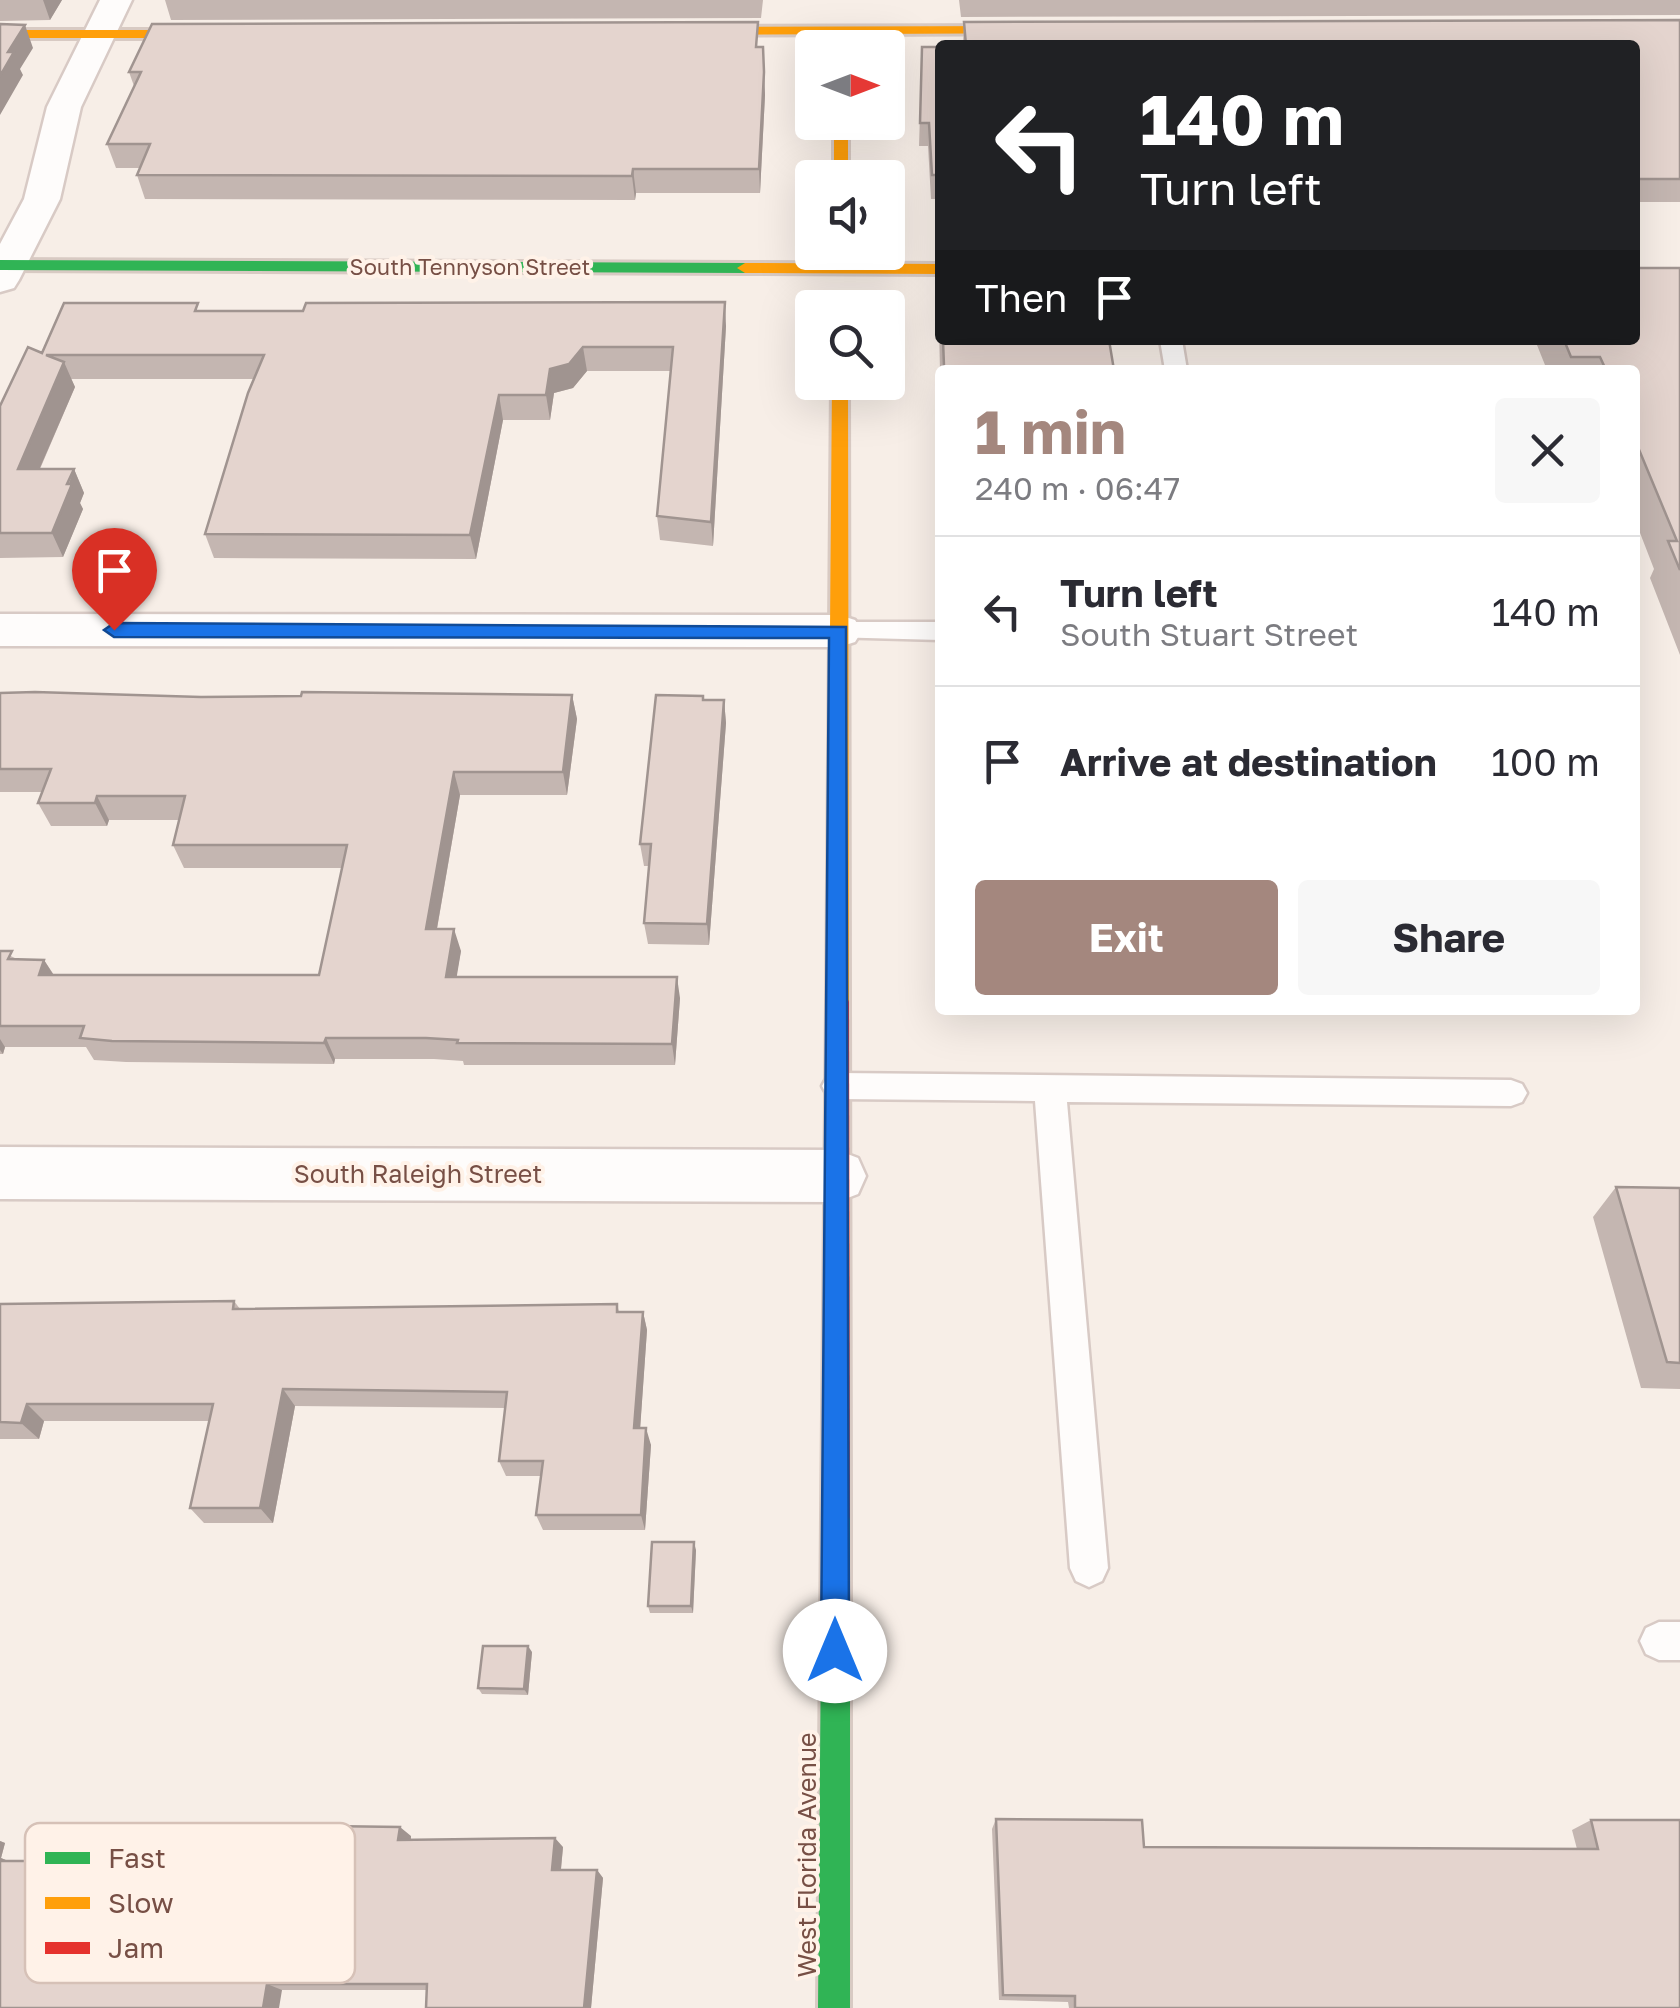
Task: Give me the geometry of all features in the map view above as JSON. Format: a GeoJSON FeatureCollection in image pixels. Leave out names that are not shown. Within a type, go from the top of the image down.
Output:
{"type":"FeatureCollection","features":[{"type":"Feature","properties":{"kind":"street"},"geometry":{"type":"LineString","coordinates":[[2,270],[42,199],[64,106],[116,0]]}},
{"type":"Feature","properties":{"kind":"street"},"geometry":{"type":"LineString","coordinates":[[842,0],[842,30]]}},
{"type":"Feature","properties":{"kind":"street"},"geometry":{"type":"LineString","coordinates":[[905,36],[1052,30]]}},
{"type":"Feature","properties":{"kind":"street"},"geometry":{"type":"LineString","coordinates":[[655,32],[795,37]]}},
{"type":"Feature","properties":{"kind":"street"},"geometry":{"type":"LineString","coordinates":[[0,34],[237,34]]}},
{"type":"Feature","properties":{"kind":"street","name":"South Tennyson Street"},"geometry":{"type":"LineString","coordinates":[[2,270],[795,270]]}},
{"type":"Feature","properties":{"kind":"street","name":"South Tennyson Street"},"geometry":{"type":"LineString","coordinates":[[905,270],[935,270]]}},
{"type":"Feature","properties":{"kind":"street","name":"West Florida Avenue"},"geometry":{"type":"LineString","coordinates":[[834,2008],[840,400]]}},
{"type":"Feature","properties":{"kind":"street"},"geometry":{"type":"LineString","coordinates":[[0,630],[839,631]]}},
{"type":"Feature","properties":{"kind":"street","name":"South Raleigh Street"},"geometry":{"type":"LineString","coordinates":[[0,1173],[837,1176]]}},
{"type":"Feature","properties":{"kind":"lane"},"geometry":{"type":"LineString","coordinates":[[839,631],[935,631]]}},
{"type":"Feature","properties":{"kind":"lane"},"geometry":{"type":"LineString","coordinates":[[838,1086],[1511,1093]]}},
{"type":"Feature","properties":{"kind":"lane"},"geometry":{"type":"LineString","coordinates":[[1050,1088],[1088,1568]]}},
{"type":"Feature","properties":{"kind":"building"},"geometry":{"type":"Polygon","coordinates":[[[1680,20],[1680,179],[1640,179],[1640,40],[966,40],[964,22],[1680,20]]]}},
{"type":"Feature","properties":{"kind":"building"},"geometry":{"type":"Polygon","coordinates":[[[758,22],[756,47],[763,47],[764,72],[759,169],[633,169],[632,176],[137,175],[150,144],[107,144],[141,72],[129,72],[152,24],[758,22]]]}},
{"type":"Feature","properties":{"kind":"building"},"geometry":{"type":"Polygon","coordinates":[[[0,24],[25,25],[8,52],[14,52],[0,76],[0,24]]]}},
{"type":"Feature","properties":{"kind":"building"},"geometry":{"type":"Polygon","coordinates":[[[922,47],[935,47],[935,175],[929,123],[920,123],[922,47]]]}},
{"type":"Feature","properties":{"kind":"building"},"geometry":{"type":"Polygon","coordinates":[[[1640,268],[1680,268],[1680,570],[1668,541],[1677,541],[1640,452],[1640,365],[1604,365],[1600,357],[1571,357],[1566,345],[1640,345],[1640,268]]]}},
{"type":"Feature","properties":{"kind":"building"},"geometry":{"type":"Polygon","coordinates":[[[725,302],[711,522],[657,516],[673,347],[583,347],[569,364],[550,369],[546,395],[499,395],[470,535],[205,534],[248,393],[264,355],[46,355],[64,362],[18,469],[74,469],[67,484],[72,484],[52,533],[0,533],[0,406],[28,347],[42,353],[64,303],[198,303],[195,311],[303,311],[306,303],[725,302]]]}},
{"type":"Feature","properties":{"kind":"building"},"geometry":{"type":"Polygon","coordinates":[[[943,345],[1110,345],[1113,365],[944,365],[943,345]]]}},
{"type":"Feature","properties":{"kind":"building"},"geometry":{"type":"Polygon","coordinates":[[[302,692],[572,695],[563,772],[454,772],[426,929],[454,929],[446,977],[677,977],[672,1044],[457,1043],[458,1040],[426,1038],[326,1038],[324,1043],[112,1041],[80,1038],[84,1026],[0,1026],[0,951],[12,951],[8,959],[44,960],[39,975],[319,975],[347,845],[173,845],[185,796],[97,796],[95,803],[38,803],[51,769],[0,769],[0,693],[201,697],[301,696],[302,692]]]}},
{"type":"Feature","properties":{"kind":"building"},"geometry":{"type":"Polygon","coordinates":[[[656,695],[724,700],[707,924],[644,923],[651,844],[640,844],[656,695]]]}},
{"type":"Feature","properties":{"kind":"building"},"geometry":{"type":"Polygon","coordinates":[[[1616,1187],[1680,1188],[1680,1363],[1667,1362],[1616,1187]]]}},
{"type":"Feature","properties":{"kind":"building"},"geometry":{"type":"Polygon","coordinates":[[[234,1301],[233,1309],[617,1304],[617,1312],[643,1312],[634,1428],[646,1428],[641,1515],[536,1515],[543,1461],[499,1461],[507,1392],[283,1389],[260,1508],[190,1508],[213,1404],[27,1404],[21,1423],[0,1422],[0,1304],[234,1301]]]}},
{"type":"Feature","properties":{"kind":"building"},"geometry":{"type":"Polygon","coordinates":[[[652,1542],[694,1542],[691,1606],[648,1606],[652,1542]]]}},
{"type":"Feature","properties":{"kind":"building"},"geometry":{"type":"Polygon","coordinates":[[[483,1646],[528,1646],[524,1689],[478,1688],[483,1646]]]}},
{"type":"Feature","properties":{"kind":"building"},"geometry":{"type":"Polygon","coordinates":[[[996,1819],[1142,1820],[1144,1847],[1598,1849],[1591,1820],[1680,1820],[1680,2008],[1075,2008],[1075,1996],[1003,1995],[996,1819]]]}},
{"type":"Feature","properties":{"kind":"building"},"geometry":{"type":"Polygon","coordinates":[[[355,1826],[400,1827],[398,1840],[555,1838],[552,1870],[597,1870],[584,2008],[426,2008],[427,1984],[267,1984],[263,2008],[0,2008],[0,1861],[25,1861],[25,1983],[355,1983],[355,1826]]]}},
{"type":"Feature","properties":{"kind":"traffic: fast"},"geometry":{"type":"LineString","coordinates":[[0,265],[745,268]]}},
{"type":"Feature","properties":{"kind":"traffic: fast"},"geometry":{"type":"LineString","coordinates":[[834,2008],[836,1517]]}},
{"type":"Feature","properties":{"kind":"traffic: slow"},"geometry":{"type":"LineString","coordinates":[[683,31],[1037,30]]}},
{"type":"Feature","properties":{"kind":"traffic: slow"},"geometry":{"type":"LineString","coordinates":[[0,34],[222,34]]}},
{"type":"Feature","properties":{"kind":"traffic: slow"},"geometry":{"type":"LineString","coordinates":[[841,140],[841,160]]}},
{"type":"Feature","properties":{"kind":"traffic: slow"},"geometry":{"type":"LineString","coordinates":[[745,268],[935,269]]}},
{"type":"Feature","properties":{"kind":"traffic: slow"},"geometry":{"type":"LineString","coordinates":[[838,1002],[840,400]]}},
{"type":"Feature","properties":{"kind":"traffic: jam"},"geometry":{"type":"LineString","coordinates":[[836,1517],[838,1002]]}},
{"type":"Feature","properties":{"kind":"route"},"geometry":{"type":"LineString","coordinates":[[114,630],[839,631],[835,1651]]}}]}
